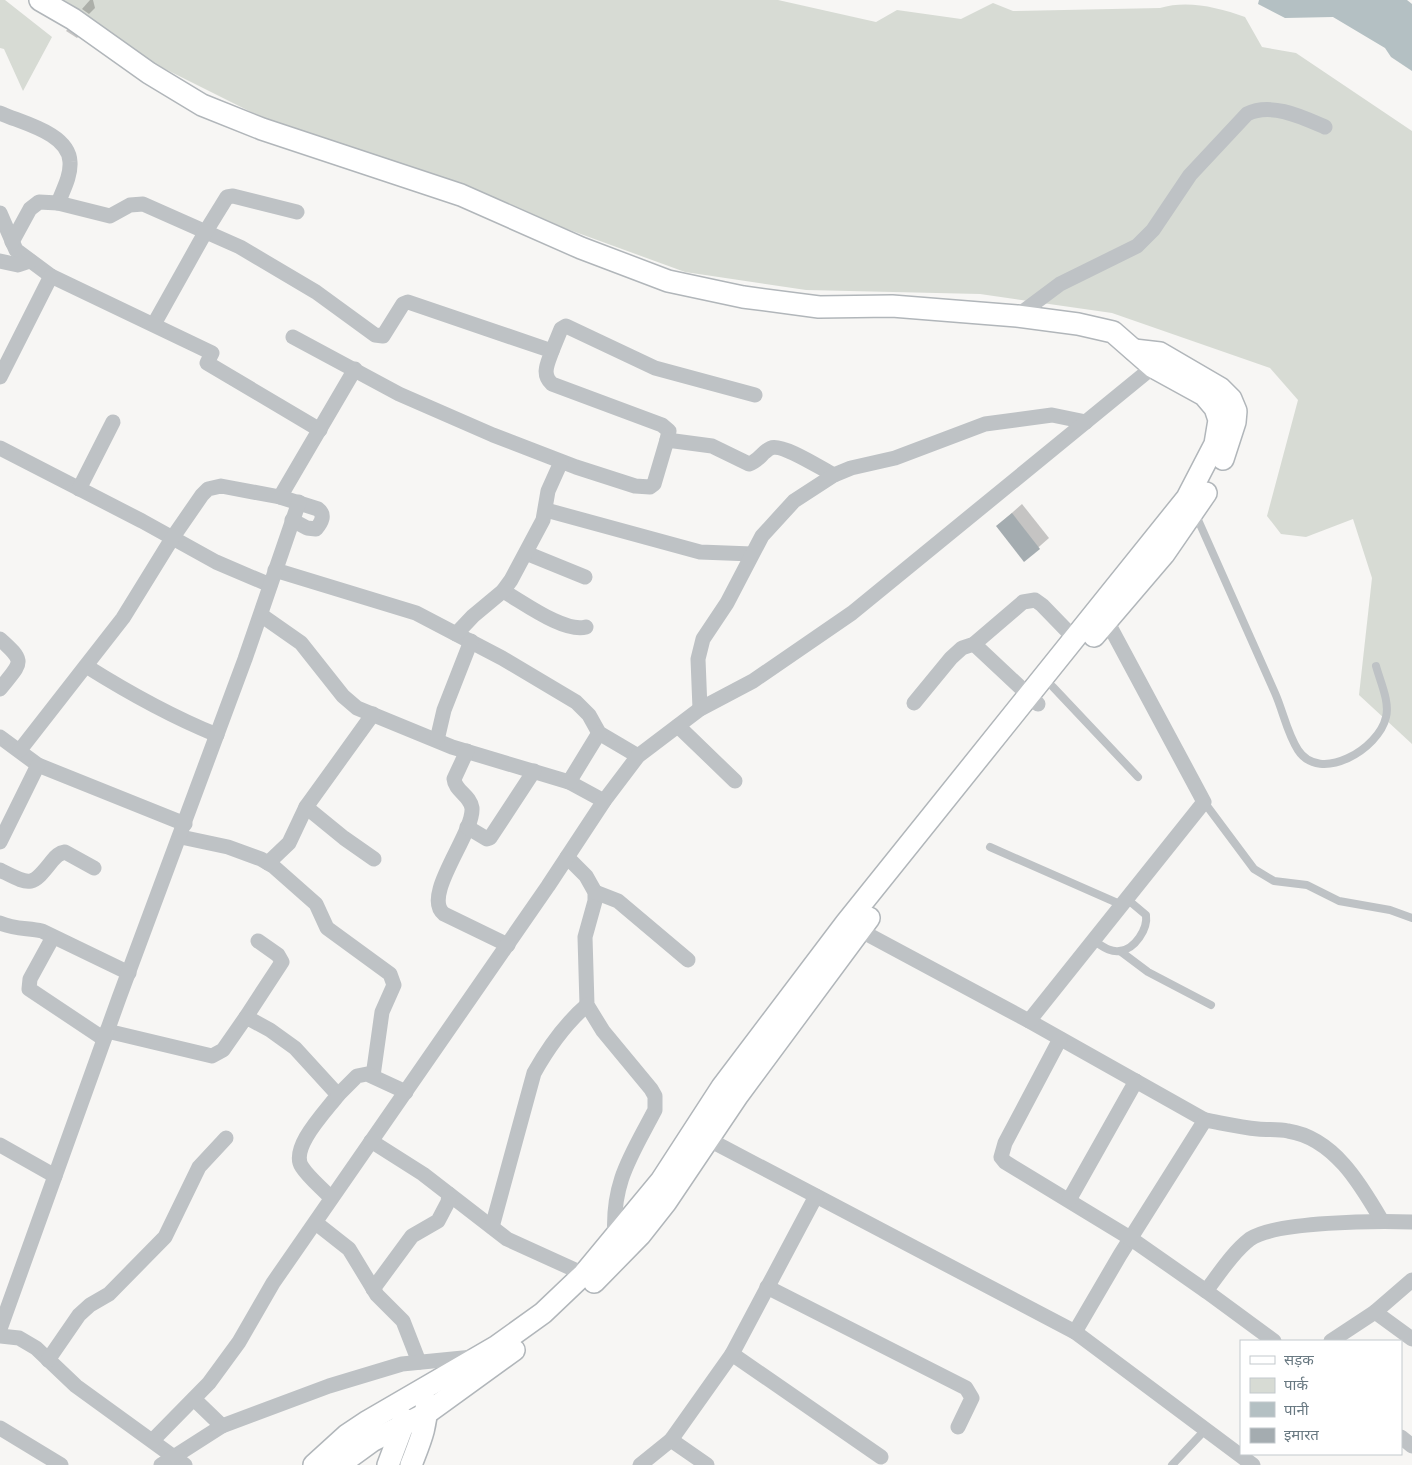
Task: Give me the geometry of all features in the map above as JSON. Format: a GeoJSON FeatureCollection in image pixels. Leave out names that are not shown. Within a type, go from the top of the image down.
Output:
{"type":"FeatureCollection","features":[{"type":"Feature","properties":{"kind":"street"},"geometry":{"type":"LineString","coordinates":[[40,0],[73,19],[149,73],[202,105],[271,132],[461,195],[581,248],[668,281],[743,296],[819,306],[892,306],[1017,316],[1113,332],[1134,350],[1220,388],[1231,399],[1236,411],[1235,422],[1225,455],[1190,505],[1074,638],[1033,699],[852,927],[700,1135],[584,1274],[543,1313],[480,1356],[404,1398],[347,1435],[314,1465]]}},
{"type":"Feature","properties":{"kind":"street"},"geometry":{"type":"LineString","coordinates":[[1017,316],[1060,284],[1137,246],[1161,219],[1190,175],[1247,114],[1255,111],[1275,110],[1295,115],[1325,127]]}},
{"type":"Feature","properties":{"kind":"street"},"geometry":{"type":"LineString","coordinates":[[0,113],[53,137],[65,146],[70,162],[69,175],[58,203]]}},
{"type":"Feature","properties":{"kind":"street"},"geometry":{"type":"LineString","coordinates":[[154,324],[222,202],[233,196],[297,212]]}},
{"type":"Feature","properties":{"kind":"street"},"geometry":{"type":"LineString","coordinates":[[12,242],[34,204],[44,201],[110,216],[130,205],[143,204],[240,247],[316,292],[375,335],[383,336],[403,304],[408,302],[552,351]]}},
{"type":"Feature","properties":{"kind":"street"},"geometry":{"type":"LineString","coordinates":[[0,213],[16,250],[51,276],[212,353],[207,363],[320,430]]}},
{"type":"Feature","properties":{"kind":"street"},"geometry":{"type":"LineString","coordinates":[[0,261],[18,265],[30,261]]}},
{"type":"Feature","properties":{"kind":"street"},"geometry":{"type":"LineString","coordinates":[[0,377],[51,276]]}},
{"type":"Feature","properties":{"kind":"street"},"geometry":{"type":"LineString","coordinates":[[293,337],[425,406],[561,462],[635,486],[650,487],[656,479],[669,431],[666,427],[552,384],[547,379],[545,373],[561,329],[566,326],[646,365],[671,374],[755,395]]}},
{"type":"Feature","properties":{"kind":"street"},"geometry":{"type":"LineString","coordinates":[[153,1440],[209,1383],[239,1342],[273,1283],[508,945],[604,801],[638,756],[700,709],[736,691],[822,636],[1086,422],[1156,360]]}},
{"type":"Feature","properties":{"kind":"street"},"geometry":{"type":"LineString","coordinates":[[280,496],[355,369]]}},
{"type":"Feature","properties":{"kind":"street"},"geometry":{"type":"LineString","coordinates":[[700,709],[700,647],[735,588],[752,554],[774,521],[794,501],[834,475],[850,468],[911,453],[944,438],[985,424],[1052,416],[1086,422]]}},
{"type":"Feature","properties":{"kind":"street"},"geometry":{"type":"LineString","coordinates":[[79,489],[113,422]]}},
{"type":"Feature","properties":{"kind":"street"},"geometry":{"type":"LineString","coordinates":[[667,440],[690,441],[712,446],[749,464],[758,460],[768,449],[781,447],[834,475]]}},
{"type":"Feature","properties":{"kind":"street"},"geometry":{"type":"LineString","coordinates":[[0,448],[216,562],[270,586]]}},
{"type":"Feature","properties":{"kind":"street"},"geometry":{"type":"LineString","coordinates":[[456,634],[473,616],[503,591],[526,553],[546,510],[548,491],[561,462]]}},
{"type":"Feature","properties":{"kind":"street"},"geometry":{"type":"LineString","coordinates":[[20,750],[123,618],[202,494],[214,486],[220,486],[280,496],[318,509],[323,517],[316,529],[307,528],[292,520]]}},
{"type":"Feature","properties":{"kind":"street"},"geometry":{"type":"LineString","coordinates":[[0,1328],[261,615],[299,502]]}},
{"type":"Feature","properties":{"kind":"street"},"geometry":{"type":"LineString","coordinates":[[1033,699],[1053,686],[1164,554],[1190,505]]}},
{"type":"Feature","properties":{"kind":"street"},"geometry":{"type":"LineString","coordinates":[[546,510],[700,552],[752,554]]}},
{"type":"Feature","properties":{"kind":"street"},"geometry":{"type":"LineString","coordinates":[[526,553],[585,577]]}},
{"type":"Feature","properties":{"kind":"street"},"geometry":{"type":"LineString","coordinates":[[275,570],[416,613],[471,641],[576,702],[589,715],[599,733],[638,756]]}},
{"type":"Feature","properties":{"kind":"street"},"geometry":{"type":"LineString","coordinates":[[503,591],[566,627],[578,629],[586,627]]}},
{"type":"Feature","properties":{"kind":"street"},"geometry":{"type":"LineString","coordinates":[[914,703],[950,658],[962,648],[974,644],[1023,602],[1035,600],[1074,638]]}},
{"type":"Feature","properties":{"kind":"street"},"geometry":{"type":"LineString","coordinates":[[261,615],[301,643],[350,702],[373,714],[467,751],[570,782],[604,801]]}},
{"type":"Feature","properties":{"kind":"street"},"geometry":{"type":"LineString","coordinates":[[1029,1021],[1204,802],[1107,621]]}},
{"type":"Feature","properties":{"kind":"street"},"geometry":{"type":"LineString","coordinates":[[0,638],[18,655],[19,661],[16,669],[0,689]]}},
{"type":"Feature","properties":{"kind":"street"},"geometry":{"type":"LineString","coordinates":[[437,740],[444,710],[471,641]]}},
{"type":"Feature","properties":{"kind":"street"},"geometry":{"type":"LineString","coordinates":[[974,644],[1033,699]]}},
{"type":"Feature","properties":{"kind":"street"},"geometry":{"type":"LineString","coordinates":[[86,666],[137,698],[172,716],[217,735]]}},
{"type":"Feature","properties":{"kind":"street"},"geometry":{"type":"LineString","coordinates":[[268,863],[289,843],[306,807],[373,714]]}},
{"type":"Feature","properties":{"kind":"street"},"geometry":{"type":"LineString","coordinates":[[678,726],[735,781]]}},
{"type":"Feature","properties":{"kind":"street"},"geometry":{"type":"LineString","coordinates":[[570,782],[599,733]]}},
{"type":"Feature","properties":{"kind":"street"},"geometry":{"type":"LineString","coordinates":[[0,737],[38,765],[183,830],[268,863],[316,904],[327,928],[390,974],[394,980],[393,991],[382,1012],[373,1076]]}},
{"type":"Feature","properties":{"kind":"street"},"geometry":{"type":"LineString","coordinates":[[467,751],[454,784],[470,800],[471,818],[444,876],[437,900],[438,907],[444,914],[508,945]]}},
{"type":"Feature","properties":{"kind":"street"},"geometry":{"type":"LineString","coordinates":[[2,835],[38,765]]}},
{"type":"Feature","properties":{"kind":"street"},"geometry":{"type":"LineString","coordinates":[[467,827],[487,839],[490,838],[534,771]]}},
{"type":"Feature","properties":{"kind":"street"},"geometry":{"type":"LineString","coordinates":[[306,807],[344,838],[374,859]]}},
{"type":"Feature","properties":{"kind":"street"},"geometry":{"type":"LineString","coordinates":[[0,870],[24,881],[31,882],[38,879],[55,858],[65,852],[94,868]]}},
{"type":"Feature","properties":{"kind":"street"},"geometry":{"type":"LineString","coordinates":[[567,857],[586,876],[595,892],[595,901],[585,937],[587,1004],[603,1031],[651,1089],[656,1102],[655,1110],[620,1181],[613,1213],[615,1238]]}},
{"type":"Feature","properties":{"kind":"street"},"geometry":{"type":"LineString","coordinates":[[595,892],[618,901],[688,960]]}},
{"type":"Feature","properties":{"kind":"street"},"geometry":{"type":"LineString","coordinates":[[0,923],[11,927],[28,928],[53,937],[129,973]]}},
{"type":"Feature","properties":{"kind":"street"},"geometry":{"type":"LineString","coordinates":[[852,927],[1029,1021],[1205,1120],[1256,1129],[1288,1130],[1305,1135],[1326,1148],[1344,1164],[1365,1192],[1382,1221]]}},
{"type":"Feature","properties":{"kind":"street"},"geometry":{"type":"LineString","coordinates":[[53,937],[30,979],[29,989],[106,1035],[212,1056],[223,1050],[282,962],[278,955],[258,941]]}},
{"type":"Feature","properties":{"kind":"street"},"geometry":{"type":"LineString","coordinates":[[492,1227],[534,1073],[546,1052],[567,1024],[587,1004]]}},
{"type":"Feature","properties":{"kind":"street"},"geometry":{"type":"LineString","coordinates":[[246,1017],[289,1043],[338,1095]]}},
{"type":"Feature","properties":{"kind":"street"},"geometry":{"type":"LineString","coordinates":[[1060,1039],[1005,1143],[1001,1157],[1005,1162],[1130,1238],[1273,1340]]}},
{"type":"Feature","properties":{"kind":"street"},"geometry":{"type":"LineString","coordinates":[[332,1198],[301,1167],[298,1160],[304,1140],[338,1095],[357,1076],[373,1076],[406,1092]]}},
{"type":"Feature","properties":{"kind":"street"},"geometry":{"type":"LineString","coordinates":[[1069,1200],[1136,1081]]}},
{"type":"Feature","properties":{"kind":"street"},"geometry":{"type":"LineString","coordinates":[[1075,1332],[1130,1238],[1205,1120]]}},
{"type":"Feature","properties":{"kind":"street"},"geometry":{"type":"LineString","coordinates":[[700,1135],[1075,1332],[1240,1455]]}},
{"type":"Feature","properties":{"kind":"street"},"geometry":{"type":"LineString","coordinates":[[339,1465],[361,1448],[427,1412],[536,1334],[566,1310],[640,1235],[666,1202],[700,1135]]}},
{"type":"Feature","properties":{"kind":"street"},"geometry":{"type":"LineString","coordinates":[[48,1360],[79,1315],[109,1294],[165,1237],[199,1166],[226,1138]]}},
{"type":"Feature","properties":{"kind":"street"},"geometry":{"type":"LineString","coordinates":[[371,1141],[423,1174],[507,1239],[584,1274]]}},
{"type":"Feature","properties":{"kind":"street"},"geometry":{"type":"LineString","coordinates":[[0,1145],[55,1176]]}},
{"type":"Feature","properties":{"kind":"street"},"geometry":{"type":"LineString","coordinates":[[372,1289],[412,1236],[438,1221],[445,1209],[449,1194]]}},
{"type":"Feature","properties":{"kind":"street"},"geometry":{"type":"LineString","coordinates":[[640,1465],[672,1440],[732,1354],[816,1196]]}},
{"type":"Feature","properties":{"kind":"street"},"geometry":{"type":"LineString","coordinates":[[1206,1291],[1241,1248],[1264,1231],[1382,1221],[1412,1222]]}},
{"type":"Feature","properties":{"kind":"street"},"geometry":{"type":"LineString","coordinates":[[316,1223],[349,1249],[372,1289],[403,1321],[420,1362]]}},
{"type":"Feature","properties":{"kind":"street"},"geometry":{"type":"LineString","coordinates":[[1333,1340],[1375,1312],[1412,1280]]}},
{"type":"Feature","properties":{"kind":"street"},"geometry":{"type":"LineString","coordinates":[[768,1287],[966,1388],[972,1398],[958,1427]]}},
{"type":"Feature","properties":{"kind":"street"},"geometry":{"type":"LineString","coordinates":[[1375,1312],[1412,1339]]}},
{"type":"Feature","properties":{"kind":"street"},"geometry":{"type":"LineString","coordinates":[[0,1336],[11,1336],[28,1342],[76,1386],[185,1465]]}},
{"type":"Feature","properties":{"kind":"street"},"geometry":{"type":"LineString","coordinates":[[732,1354],[880,1457]]}},
{"type":"Feature","properties":{"kind":"street"},"geometry":{"type":"LineString","coordinates":[[161,1465],[173,1455],[222,1426],[362,1375],[420,1362],[480,1356]]}},
{"type":"Feature","properties":{"kind":"street"},"geometry":{"type":"LineString","coordinates":[[412,1465],[424,1432],[427,1412],[424,1387]]}},
{"type":"Feature","properties":{"kind":"street"},"geometry":{"type":"LineString","coordinates":[[388,1465],[403,1425],[404,1398]]}},
{"type":"Feature","properties":{"kind":"street"},"geometry":{"type":"LineString","coordinates":[[194,1400],[222,1426]]}},
{"type":"Feature","properties":{"kind":"street"},"geometry":{"type":"LineString","coordinates":[[0,1428],[61,1465]]}},
{"type":"Feature","properties":{"kind":"street"},"geometry":{"type":"LineString","coordinates":[[1402,1438],[1412,1446]]}},
{"type":"Feature","properties":{"kind":"street"},"geometry":{"type":"LineString","coordinates":[[672,1440],[707,1465]]}},
{"type":"Feature","properties":{"kind":"street"},"geometry":{"type":"LineString","coordinates":[[1240,1455],[1253,1465]]}},
{"type":"Feature","properties":{"kind":"lane"},"geometry":{"type":"LineString","coordinates":[[1190,505],[1279,701],[1296,748],[1311,763],[1322,764],[1351,757],[1380,732],[1384,725],[1387,709],[1376,666]]}},
{"type":"Feature","properties":{"kind":"lane"},"geometry":{"type":"LineString","coordinates":[[1053,686],[1138,777]]}},
{"type":"Feature","properties":{"kind":"lane"},"geometry":{"type":"LineString","coordinates":[[1204,802],[1254,869],[1260,874],[1274,881],[1307,885],[1339,901],[1378,908],[1412,918]]}},
{"type":"Feature","properties":{"kind":"lane"},"geometry":{"type":"LineString","coordinates":[[990,847],[1124,902],[1146,915],[1147,924],[1143,933],[1120,951]]}},
{"type":"Feature","properties":{"kind":"lane"},"geometry":{"type":"LineString","coordinates":[[1094,941],[1105,948],[1120,951],[1148,972],[1211,1004]]}},
{"type":"Feature","properties":{"kind":"lane"},"geometry":{"type":"LineString","coordinates":[[1172,1465],[1206,1428]]}},
{"type":"Feature","properties":{"kind":"green space"},"geometry":{"type":"Polygon","coordinates":[[[0,0],[5,0],[52,37],[23,91],[4,49],[0,48],[0,0]]]}},
{"type":"Feature","properties":{"kind":"green space"},"geometry":{"type":"Polygon","coordinates":[[[55,0],[778,0],[876,22],[897,10],[961,19],[993,3],[1013,11],[1160,8],[1191,5],[1224,10],[1245,17],[1262,47],[1296,53],[1412,131],[1412,744],[1359,695],[1372,578],[1353,519],[1306,537],[1281,534],[1267,516],[1298,400],[1270,368],[1112,313],[980,294],[806,290],[685,272],[265,119],[117,45],[55,0]]]}},
{"type":"Feature","properties":{"kind":"water"},"geometry":{"type":"Polygon","coordinates":[[[1259,0],[1407,0],[1412,4],[1412,71],[1391,57],[1385,48],[1333,17],[1285,18],[1258,4],[1259,0]]]}},
{"type":"Feature","properties":{"kind":"building"},"geometry":{"type":"Polygon","coordinates":[[[1012,513],[1040,549],[1024,562],[996,526],[1012,513]]]}}]}
